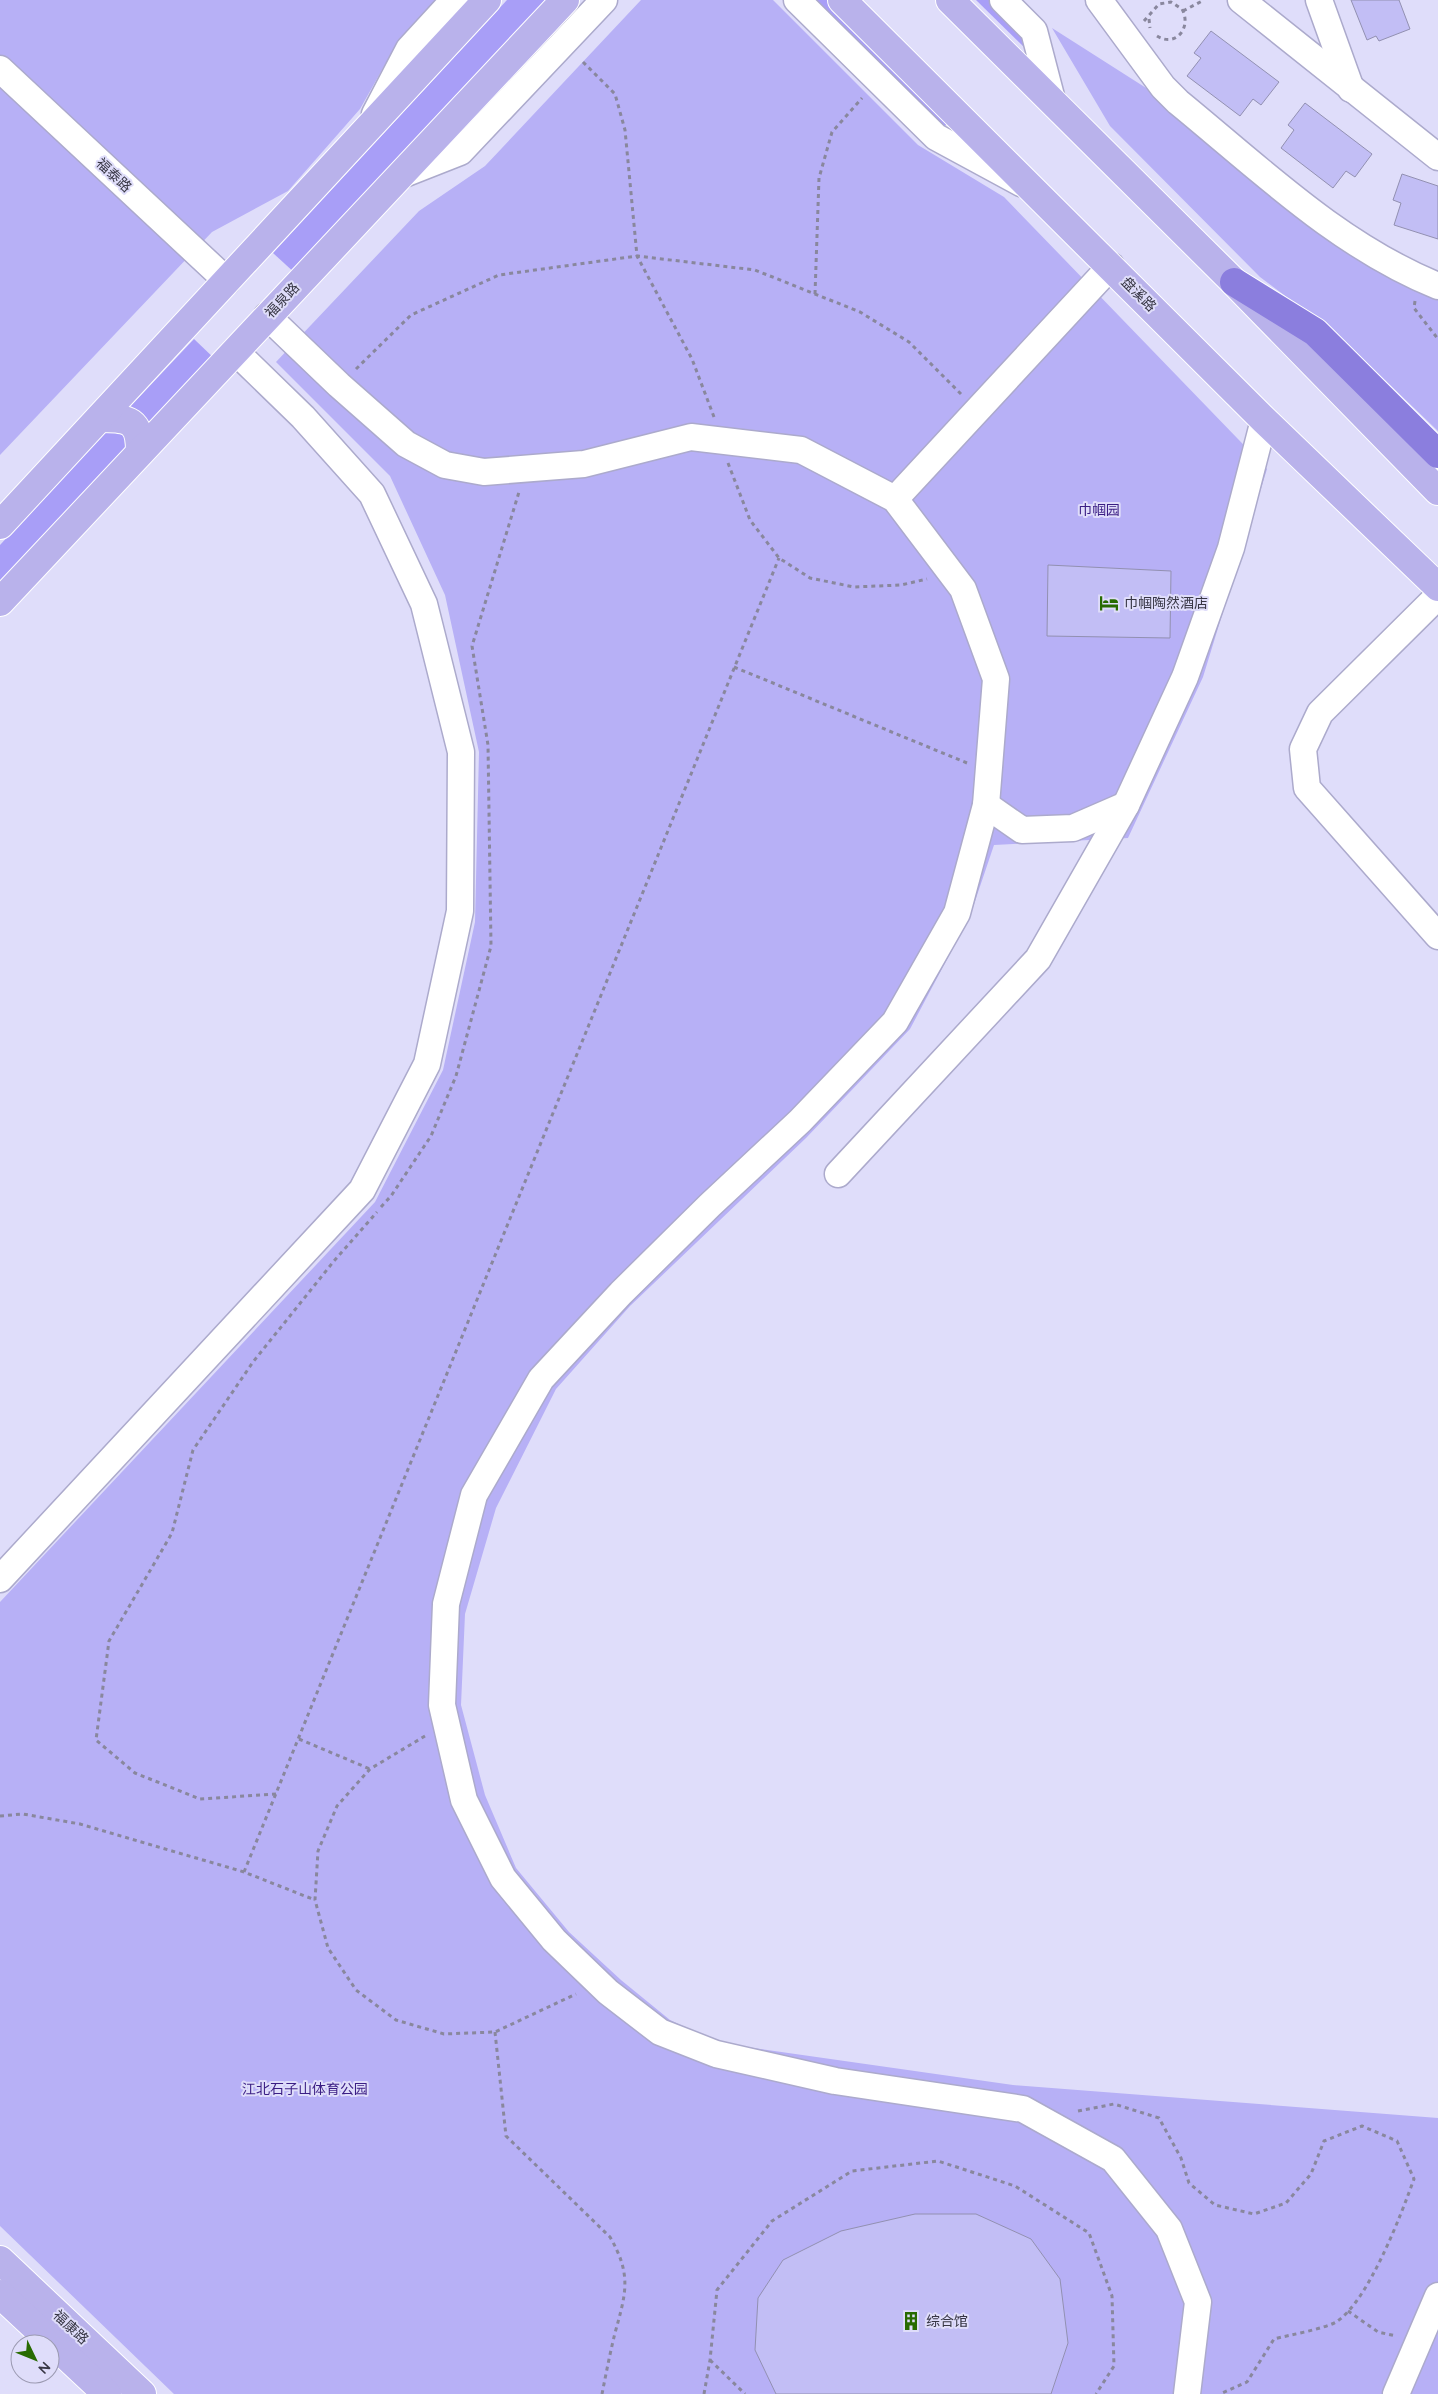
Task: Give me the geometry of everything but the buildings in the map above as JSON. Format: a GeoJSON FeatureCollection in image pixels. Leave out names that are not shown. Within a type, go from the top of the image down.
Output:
{"type":"FeatureCollection","features":[{"type":"Feature","properties":{"kind":"highway"},"geometry":{"type":"LineString","coordinates":[[1234,282],[1315,332],[1438,454]]}},
{"type":"Feature","properties":{"kind":"main road"},"geometry":{"type":"LineString","coordinates":[[0,525],[228,282],[487,0]]}},
{"type":"Feature","properties":{"kind":"main road","name":"福泉路"},"geometry":{"type":"LineString","coordinates":[[0,602],[565,0]]}},
{"type":"Feature","properties":{"kind":"main road"},"geometry":{"type":"LineString","coordinates":[[951,3],[1052,100],[1234,282],[1438,491]]}},
{"type":"Feature","properties":{"kind":"main road","name":"盘溪路"},"geometry":{"type":"LineString","coordinates":[[852,6],[1264,420],[1438,587]]}},
{"type":"Feature","properties":{"kind":"main road"},"geometry":{"type":"LineString","coordinates":[[100,418],[123,418],[135,425],[140,436],[140,452]]}},
{"type":"Feature","properties":{"kind":"main road","name":"福康路"},"geometry":{"type":"LineString","coordinates":[[0,2260],[142,2394]]}},
{"type":"Feature","properties":{"kind":"main road","name":"福康路"},"geometry":{"type":"LineString","coordinates":[[0,2294],[107,2394]]}},
{"type":"Feature","properties":{"kind":"street"},"geometry":{"type":"LineString","coordinates":[[366,132],[409,49],[454,0]]}},
{"type":"Feature","properties":{"kind":"street"},"geometry":{"type":"LineString","coordinates":[[399,176],[460,152],[604,0]]}},
{"type":"Feature","properties":{"kind":"street"},"geometry":{"type":"LineString","coordinates":[[796,0],[936,137],[1034,190]]}},
{"type":"Feature","properties":{"kind":"street"},"geometry":{"type":"LineString","coordinates":[[1003,0],[1034,31],[1052,100]]}},
{"type":"Feature","properties":{"kind":"street"},"geometry":{"type":"LineString","coordinates":[[1099,0],[1163,87],[1178,102],[1339,233],[1428,282]]}},
{"type":"Feature","properties":{"kind":"street"},"geometry":{"type":"LineString","coordinates":[[1242,0],[1438,157]]}},
{"type":"Feature","properties":{"kind":"street"},"geometry":{"type":"LineString","coordinates":[[1319,0],[1351,89]]}},
{"type":"Feature","properties":{"kind":"street","name":"福泰路"},"geometry":{"type":"LineString","coordinates":[[0,69],[228,282]]}},
{"type":"Feature","properties":{"kind":"street"},"geometry":{"type":"LineString","coordinates":[[894,499],[1111,266]]}},
{"type":"Feature","properties":{"kind":"street"},"geometry":{"type":"LineString","coordinates":[[267,316],[339,385],[406,444],[445,465],[484,472],[584,464],[692,437],[801,450],[894,499],[963,589],[996,679],[986,805],[957,913],[895,1022],[800,1121],[710,1205],[621,1293],[541,1379],[474,1495],[446,1604],[442,1705],[464,1800],[503,1878],[554,1940],[599,1983],[660,2032],[716,2054],[835,2081],[1023,2109],[1113,2159],[1169,2229],[1198,2302],[1187,2394]]}},
{"type":"Feature","properties":{"kind":"street"},"geometry":{"type":"LineString","coordinates":[[0,1579],[362,1190],[427,1064],[460,911],[461,752],[424,604],[372,494],[303,417],[235,351]]}},
{"type":"Feature","properties":{"kind":"street"},"geometry":{"type":"LineString","coordinates":[[838,1174],[1038,959],[1126,805],[1185,677],[1231,548],[1264,420]]}},
{"type":"Feature","properties":{"kind":"street"},"geometry":{"type":"LineString","coordinates":[[1438,596],[1320,713],[1303,749],[1307,788],[1438,936]]}},
{"type":"Feature","properties":{"kind":"street"},"geometry":{"type":"LineString","coordinates":[[986,805],[1022,830],[1073,828],[1126,805]]}},
{"type":"Feature","properties":{"kind":"street"},"geometry":{"type":"LineString","coordinates":[[1396,2394],[1438,2296]]}},
{"type":"Feature","properties":{"kind":"path"},"geometry":{"type":"LineString","coordinates":[[1184,11],[1204,0]]}},
{"type":"Feature","properties":{"kind":"path"},"geometry":{"type":"LineString","coordinates":[[1171,2],[1177,4],[1184,11],[1187,21],[1186,27],[1178,37],[1166,40],[1155,35],[1151,30],[1148,18],[1150,12],[1159,4],[1171,2]]}},
{"type":"Feature","properties":{"kind":"path"},"geometry":{"type":"LineString","coordinates":[[583,62],[615,94],[625,130],[637,256],[692,359],[723,440],[730,474],[750,520],[779,558],[810,578],[854,587],[900,585],[952,574]]}},
{"type":"Feature","properties":{"kind":"path"},"geometry":{"type":"LineString","coordinates":[[815,294],[819,178],[832,132],[866,93]]}},
{"type":"Feature","properties":{"kind":"path"},"geometry":{"type":"LineString","coordinates":[[339,385],[411,315],[499,275],[637,256],[755,270],[860,312],[909,342],[977,410]]}},
{"type":"Feature","properties":{"kind":"path"},"geometry":{"type":"LineString","coordinates":[[1428,282],[1414,308],[1438,339]]}},
{"type":"Feature","properties":{"kind":"path"},"geometry":{"type":"LineString","coordinates":[[244,1872],[779,558]]}},
{"type":"Feature","properties":{"kind":"path"},"geometry":{"type":"LineString","coordinates":[[734,667],[988,772]]}},
{"type":"Feature","properties":{"kind":"path"},"geometry":{"type":"LineString","coordinates":[[446,1723],[370,1770],[337,1806],[318,1852],[315,1900],[328,1948],[356,1990],[396,2020],[444,2034],[495,2032],[599,1983]]}},
{"type":"Feature","properties":{"kind":"path"},"geometry":{"type":"LineString","coordinates":[[299,1739],[370,1770]]}},
{"type":"Feature","properties":{"kind":"path"},"geometry":{"type":"LineString","coordinates":[[0,1816],[23,1814],[80,1824],[244,1872],[315,1900]]}},
{"type":"Feature","properties":{"kind":"path"},"geometry":{"type":"LineString","coordinates":[[495,2032],[506,2136],[610,2237],[621,2256],[625,2282],[625,2302],[602,2394]]}},
{"type":"Feature","properties":{"kind":"path"},"geometry":{"type":"LineString","coordinates":[[1042,2119],[1114,2104],[1158,2118],[1181,2158],[1189,2183],[1215,2205],[1254,2214],[1286,2202],[1311,2174],[1324,2141],[1362,2126],[1397,2141],[1414,2179],[1400,2218],[1358,2303],[1336,2323],[1274,2339],[1246,2382],[1220,2394]]}},
{"type":"Feature","properties":{"kind":"path"},"geometry":{"type":"LineString","coordinates":[[704,2394],[710,2360],[717,2290],[772,2222],[852,2171],[938,2161],[1015,2186],[1089,2233],[1112,2296],[1114,2366],[1096,2394]]}},
{"type":"Feature","properties":{"kind":"path"},"geometry":{"type":"LineString","coordinates":[[1348,2311],[1378,2332],[1418,2342]]}},
{"type":"Feature","properties":{"kind":"path"},"geometry":{"type":"LineString","coordinates":[[710,2360],[745,2394]]}},
{"type":"Feature","properties":{"kind":"green space"},"geometry":{"type":"Polygon","coordinates":[[[0,0],[440,0],[396,45],[360,109],[288,191],[212,232],[0,455],[0,0]]]}},
{"type":"Feature","properties":{"kind":"green space","name":"江北石子山体育公园"},"geometry":{"type":"Polygon","coordinates":[[[641,0],[773,0],[918,145],[1004,197],[1267,469],[1203,677],[1128,838],[994,845],[970,916],[910,1029],[806,1138],[630,1306],[556,1389],[496,1508],[465,1614],[461,1705],[485,1795],[516,1868],[569,1932],[621,1980],[670,2020],[719,2043],[1013,2085],[1438,2118],[1438,2394],[174,2394],[0,2226],[0,1602],[375,1202],[443,1070],[475,922],[479,752],[445,595],[390,476],[276,362],[419,211],[485,166],[641,0]]]}},
{"type":"Feature","properties":{"kind":"green space"},"geometry":{"type":"Polygon","coordinates":[[[1052,28],[1154,93],[1438,296],[1438,431],[1341,338],[1260,277],[1110,126],[1052,28]]]}},
{"type":"Feature","properties":{"kind":"shaded area"},"geometry":{"type":"Polygon","coordinates":[[[507,0],[552,0],[297,275],[273,253],[507,0]]]}},
{"type":"Feature","properties":{"kind":"shaded area"},"geometry":{"type":"Polygon","coordinates":[[[813,0],[827,0],[950,121],[943,128],[813,0]]]}},
{"type":"Feature","properties":{"kind":"shaded area"},"geometry":{"type":"Polygon","coordinates":[[[976,0],[990,0],[1030,40],[1024,47],[976,0]]]}},
{"type":"Feature","properties":{"kind":"shaded area"},"geometry":{"type":"Polygon","coordinates":[[[194,339],[217,361],[150,431],[127,410],[194,339]]]}},
{"type":"Feature","properties":{"kind":"shaded area"},"geometry":{"type":"Polygon","coordinates":[[[110,427],[128,433],[133,450],[0,592],[0,545],[110,427]]]}},
{"type":"Feature","properties":{"kind":"place","name":"巾帼陶然酒店"},"geometry":{"type":"Point","coordinates":[1109,603]}},
{"type":"Feature","properties":{"kind":"place","name":"综合馆"},"geometry":{"type":"Point","coordinates":[911,2321]}},
{"type":"Feature","properties":{"kind":"park label","name":"巾帼园"},"geometry":{"type":"Point","coordinates":[1099,510]}}]}
